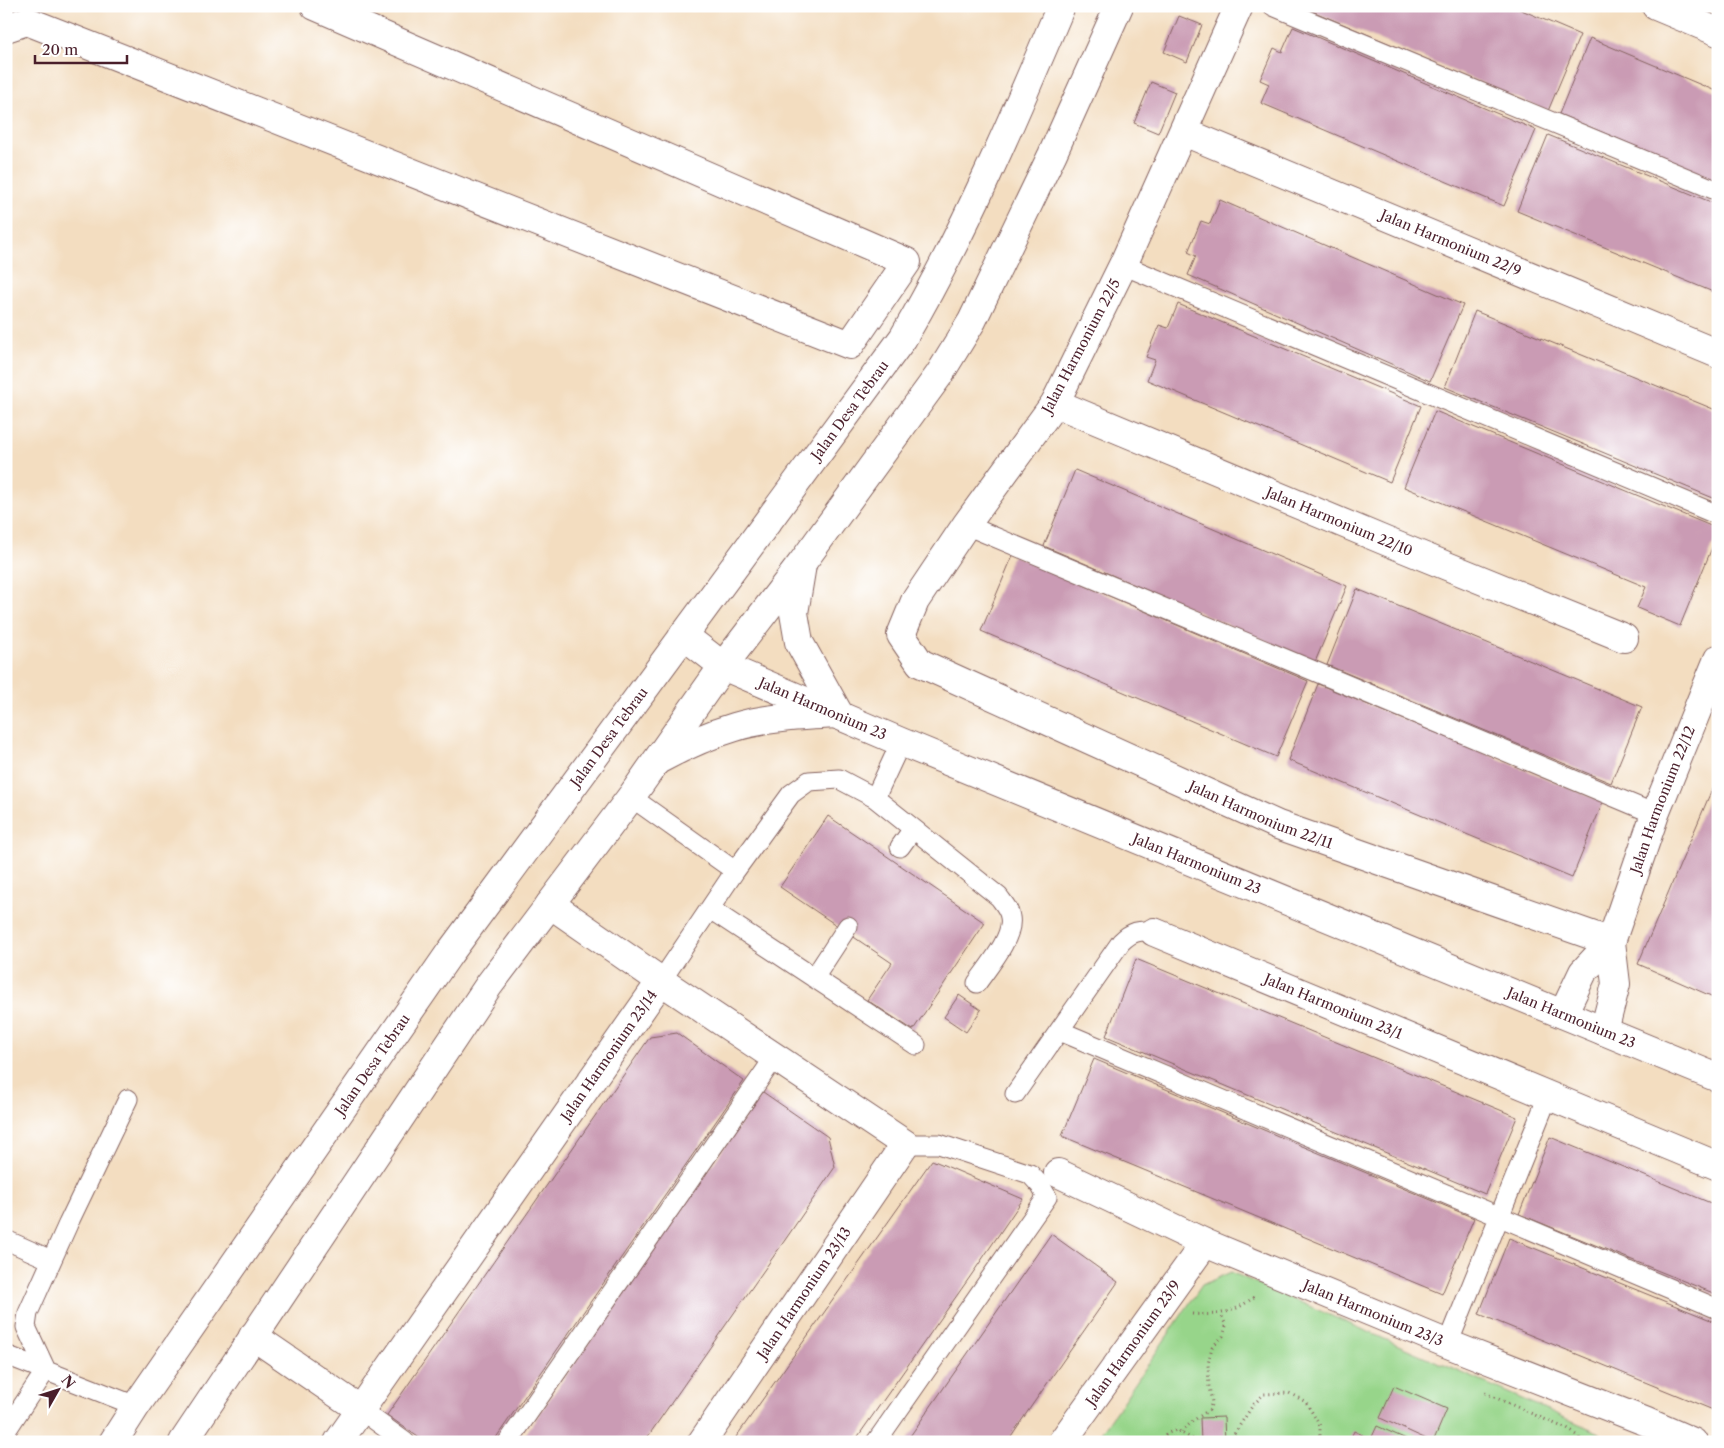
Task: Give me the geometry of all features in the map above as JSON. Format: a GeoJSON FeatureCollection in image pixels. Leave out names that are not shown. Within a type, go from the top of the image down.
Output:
{"type":"FeatureCollection","features":[{"type":"Feature","properties":{"kind":"street"},"geometry":{"type":"LineString","coordinates":[[6,28],[27,21],[850,345],[906,262],[315,6]]}},
{"type":"Feature","properties":{"kind":"street","name":"Jalan Desa Tebrau"},"geometry":{"type":"LineString","coordinates":[[113,1442],[449,954],[903,338],[928,295],[1002,144],[1061,6]]}},
{"type":"Feature","properties":{"kind":"street"},"geometry":{"type":"LineString","coordinates":[[183,1442],[489,985],[631,797],[723,666],[802,563],[939,375],[972,321],[1052,155],[1119,6]]}},
{"type":"Feature","properties":{"kind":"street","name":"Jalan Harmonium 22/5"},"geometry":{"type":"LineString","coordinates":[[920,663],[901,635],[914,600],[1055,403],[1123,265],[1239,6]]}},
{"type":"Feature","properties":{"kind":"street"},"geometry":{"type":"LineString","coordinates":[[1656,6],[1718,32]]}},
{"type":"Feature","properties":{"kind":"street","name":"Jalan Harmonium 22/9"},"geometry":{"type":"LineString","coordinates":[[1184,132],[1718,354]]}},
{"type":"Feature","properties":{"kind":"street","name":"Jalan Harmonium 22/10"},"geometry":{"type":"LineString","coordinates":[[1055,403],[1624,638]]}},
{"type":"Feature","properties":{"kind":"street"},"geometry":{"type":"LineString","coordinates":[[658,760],[698,739],[736,726],[784,718],[839,714],[799,642],[794,613],[802,563]]}},
{"type":"Feature","properties":{"kind":"street","name":"Jalan Harmonium 23"},"geometry":{"type":"LineString","coordinates":[[683,635],[723,666],[901,742],[1718,1078]]}},
{"type":"Feature","properties":{"kind":"street","name":"Jalan Harmonium 22/12"},"geometry":{"type":"LineString","coordinates":[[1563,1014],[1583,972],[1611,942],[1655,814],[1718,660]]}},
{"type":"Feature","properties":{"kind":"street","name":"Jalan Harmonium 22/11"},"geometry":{"type":"LineString","coordinates":[[920,663],[1278,825],[1611,942]]}},
{"type":"Feature","properties":{"kind":"street"},"geometry":{"type":"LineString","coordinates":[[550,904],[661,981],[905,1144]]}},
{"type":"Feature","properties":{"kind":"street","name":"Jalan Harmonium 23/1"},"geometry":{"type":"LineString","coordinates":[[1154,932],[1718,1166]]}},
{"type":"Feature","properties":{"kind":"street","name":"Jalan Harmonium 22/12"},"geometry":{"type":"LineString","coordinates":[[1604,1031],[1616,984],[1611,942]]}},
{"type":"Feature","properties":{"kind":"street","name":"Jalan Harmonium 23/14"},"geometry":{"type":"LineString","coordinates":[[338,1442],[661,981]]}},
{"type":"Feature","properties":{"kind":"street","name":"Jalan Harmonium 23/13"},"geometry":{"type":"LineString","coordinates":[[702,1442],[905,1144]]}},
{"type":"Feature","properties":{"kind":"street","name":"Jalan Harmonium 23/3"},"geometry":{"type":"LineString","coordinates":[[1058,1173],[1205,1243],[1448,1344],[1643,1432],[1692,1442]]}},
{"type":"Feature","properties":{"kind":"street","name":"Jalan Harmonium 23/9"},"geometry":{"type":"LineString","coordinates":[[1062,1442],[1205,1243]]}},
{"type":"Feature","properties":{"kind":"street"},"geometry":{"type":"LineString","coordinates":[[253,1336],[361,1410]]}},
{"type":"Feature","properties":{"kind":"lane"},"geometry":{"type":"LineString","coordinates":[[1273,6],[1718,191]]}},
{"type":"Feature","properties":{"kind":"lane"},"geometry":{"type":"LineString","coordinates":[[1123,265],[1718,515]]}},
{"type":"Feature","properties":{"kind":"lane"},"geometry":{"type":"LineString","coordinates":[[966,525],[1655,814]]}},
{"type":"Feature","properties":{"kind":"lane"},"geometry":{"type":"LineString","coordinates":[[875,798],[901,742]]}},
{"type":"Feature","properties":{"kind":"lane","name":"Jalan Harmonium 23/14"},"geometry":{"type":"LineString","coordinates":[[661,981],[734,871],[792,794],[809,781],[839,780],[875,798],[999,897],[1008,910],[1011,920],[1008,936],[977,983]]}},
{"type":"Feature","properties":{"kind":"lane"},"geometry":{"type":"LineString","coordinates":[[631,797],[734,871]]}},
{"type":"Feature","properties":{"kind":"lane"},"geometry":{"type":"LineString","coordinates":[[900,847],[913,828]]}},
{"type":"Feature","properties":{"kind":"lane"},"geometry":{"type":"LineString","coordinates":[[710,909],[916,1045]]}},
{"type":"Feature","properties":{"kind":"lane"},"geometry":{"type":"LineString","coordinates":[[814,978],[848,926]]}},
{"type":"Feature","properties":{"kind":"lane","name":"Jalan Harmonium 23/1"},"geometry":{"type":"LineString","coordinates":[[1015,1094],[1121,942],[1136,932],[1145,930],[1154,932]]}},
{"type":"Feature","properties":{"kind":"lane"},"geometry":{"type":"LineString","coordinates":[[1060,1031],[1718,1309]]}},
{"type":"Feature","properties":{"kind":"lane"},"geometry":{"type":"LineString","coordinates":[[508,1442],[775,1057]]}},
{"type":"Feature","properties":{"kind":"lane"},"geometry":{"type":"LineString","coordinates":[[1448,1344],[1548,1096]]}},
{"type":"Feature","properties":{"kind":"lane"},"geometry":{"type":"LineString","coordinates":[[46,1370],[26,1327],[28,1313],[51,1260],[128,1099]]}},
{"type":"Feature","properties":{"kind":"lane"},"geometry":{"type":"LineString","coordinates":[[876,1442],[1046,1197],[1040,1185],[1030,1174],[939,1144],[905,1144]]}},
{"type":"Feature","properties":{"kind":"lane"},"geometry":{"type":"LineString","coordinates":[[6,1240],[51,1260]]}},
{"type":"Feature","properties":{"kind":"lane"},"geometry":{"type":"LineString","coordinates":[[6,1355],[136,1406]]}},
{"type":"Feature","properties":{"kind":"lane"},"geometry":{"type":"LineString","coordinates":[[6,1431],[46,1370]]}},
{"type":"Feature","properties":{"kind":"lane"},"geometry":{"type":"LineString","coordinates":[[361,1410],[405,1442]]}},
{"type":"Feature","properties":{"kind":"path"},"geometry":{"type":"LineString","coordinates":[[1160,1306],[1182,1314],[1221,1314],[1245,1304],[1279,1274]]}},
{"type":"Feature","properties":{"kind":"path"},"geometry":{"type":"LineString","coordinates":[[1181,1432],[1209,1410],[1212,1402],[1208,1364],[1212,1346],[1223,1336],[1226,1326],[1221,1314]]}},
{"type":"Feature","properties":{"kind":"path"},"geometry":{"type":"LineString","coordinates":[[1229,1442],[1253,1405],[1264,1394],[1289,1393],[1306,1402],[1320,1426],[1320,1442]]}},
{"type":"Feature","properties":{"kind":"path"},"geometry":{"type":"LineString","coordinates":[[1158,1442],[1166,1434],[1176,1430],[1198,1442]]}},
{"type":"Feature","properties":{"kind":"green space"},"geometry":{"type":"Polygon","coordinates":[[[1231,1272],[1600,1433],[1600,1442],[1095,1442],[1202,1285],[1231,1272]]]}},
{"type":"Feature","properties":{"kind":"building"},"geometry":{"type":"Polygon","coordinates":[[[1306,6],[1512,6],[1580,35],[1548,111],[1305,8],[1306,6]]]}},
{"type":"Feature","properties":{"kind":"building"},"geometry":{"type":"Polygon","coordinates":[[[1179,16],[1202,25],[1187,62],[1164,52],[1179,16]]]}},
{"type":"Feature","properties":{"kind":"building"},"geometry":{"type":"Polygon","coordinates":[[[1293,27],[1536,130],[1504,206],[1261,103],[1269,84],[1260,80],[1274,48],[1282,52],[1293,27]]]}},
{"type":"Feature","properties":{"kind":"building"},"geometry":{"type":"Polygon","coordinates":[[[1590,38],[1718,92],[1718,181],[1559,114],[1590,38]]]}},
{"type":"Feature","properties":{"kind":"building"},"geometry":{"type":"Polygon","coordinates":[[[1151,82],[1175,92],[1158,133],[1134,123],[1151,82]]]}},
{"type":"Feature","properties":{"kind":"building"},"geometry":{"type":"Polygon","coordinates":[[[1548,135],[1718,205],[1718,294],[1517,211],[1548,135]]]}},
{"type":"Feature","properties":{"kind":"building"},"geometry":{"type":"Polygon","coordinates":[[[1220,200],[1463,305],[1430,381],[1188,275],[1196,256],[1188,252],[1201,221],[1210,224],[1220,200]]]}},
{"type":"Feature","properties":{"kind":"building"},"geometry":{"type":"Polygon","coordinates":[[[1178,304],[1421,406],[1390,482],[1147,380],[1155,360],[1146,357],[1159,325],[1168,328],[1178,304]]]}},
{"type":"Feature","properties":{"kind":"building"},"geometry":{"type":"Polygon","coordinates":[[[1475,311],[1718,411],[1718,500],[1445,387],[1475,311]]]}},
{"type":"Feature","properties":{"kind":"building"},"geometry":{"type":"Polygon","coordinates":[[[1435,411],[1718,529],[1680,626],[1637,608],[1646,587],[1404,487],[1435,411]]]}},
{"type":"Feature","properties":{"kind":"building"},"geometry":{"type":"Polygon","coordinates":[[[1075,470],[1347,586],[1315,662],[1044,546],[1075,470]]]}},
{"type":"Feature","properties":{"kind":"building"},"geometry":{"type":"Polygon","coordinates":[[[1013,555],[1308,681],[1276,757],[981,631],[1013,555]]]}},
{"type":"Feature","properties":{"kind":"building"},"geometry":{"type":"Polygon","coordinates":[[[1357,589],[1642,707],[1611,783],[1327,665],[1357,589]]]}},
{"type":"Feature","properties":{"kind":"building"},"geometry":{"type":"Polygon","coordinates":[[[1318,684],[1603,802],[1572,878],[1288,760],[1318,684]]]}},
{"type":"Feature","properties":{"kind":"building"},"geometry":{"type":"Polygon","coordinates":[[[1718,775],[1718,999],[1638,964],[1718,775]]]}},
{"type":"Feature","properties":{"kind":"building"},"geometry":{"type":"Polygon","coordinates":[[[828,816],[985,923],[913,1030],[867,1000],[892,963],[780,887],[828,816]]]}},
{"type":"Feature","properties":{"kind":"building"},"geometry":{"type":"Polygon","coordinates":[[[1136,959],[1517,1117],[1485,1194],[1106,1036],[1136,959]]]}},
{"type":"Feature","properties":{"kind":"building"},"geometry":{"type":"Polygon","coordinates":[[[959,995],[981,1010],[966,1032],[944,1017],[959,995]]]}},
{"type":"Feature","properties":{"kind":"building"},"geometry":{"type":"Polygon","coordinates":[[[677,1033],[744,1081],[493,1442],[425,1442],[387,1415],[650,1037],[677,1033]]]}},
{"type":"Feature","properties":{"kind":"building"},"geometry":{"type":"Polygon","coordinates":[[[1094,1059],[1474,1218],[1442,1294],[1062,1136],[1094,1059]]]}},
{"type":"Feature","properties":{"kind":"building"},"geometry":{"type":"Polygon","coordinates":[[[763,1092],[828,1137],[835,1167],[785,1240],[644,1442],[520,1442],[763,1092]]]}},
{"type":"Feature","properties":{"kind":"building"},"geometry":{"type":"Polygon","coordinates":[[[1550,1137],[1718,1206],[1718,1295],[1519,1214],[1550,1137]]]}},
{"type":"Feature","properties":{"kind":"building"},"geometry":{"type":"Polygon","coordinates":[[[932,1160],[1023,1199],[854,1442],[743,1442],[736,1437],[932,1160]]]}},
{"type":"Feature","properties":{"kind":"building"},"geometry":{"type":"Polygon","coordinates":[[[1051,1234],[1118,1282],[1007,1442],[906,1442],[1051,1234]]]}},
{"type":"Feature","properties":{"kind":"building"},"geometry":{"type":"Polygon","coordinates":[[[1509,1238],[1718,1323],[1718,1412],[1479,1314],[1509,1238]]]}},
{"type":"Feature","properties":{"kind":"building"},"geometry":{"type":"Polygon","coordinates":[[[1394,1386],[1447,1409],[1433,1442],[1380,1418],[1394,1386]]]}},
{"type":"Feature","properties":{"kind":"building"},"geometry":{"type":"Polygon","coordinates":[[[1224,1417],[1225,1442],[1201,1442],[1200,1418],[1224,1417]]]}},
{"type":"Feature","properties":{"kind":"building"},"geometry":{"type":"Polygon","coordinates":[[[1377,1426],[1413,1442],[1349,1442],[1354,1431],[1371,1439],[1377,1426]]]}}]}
